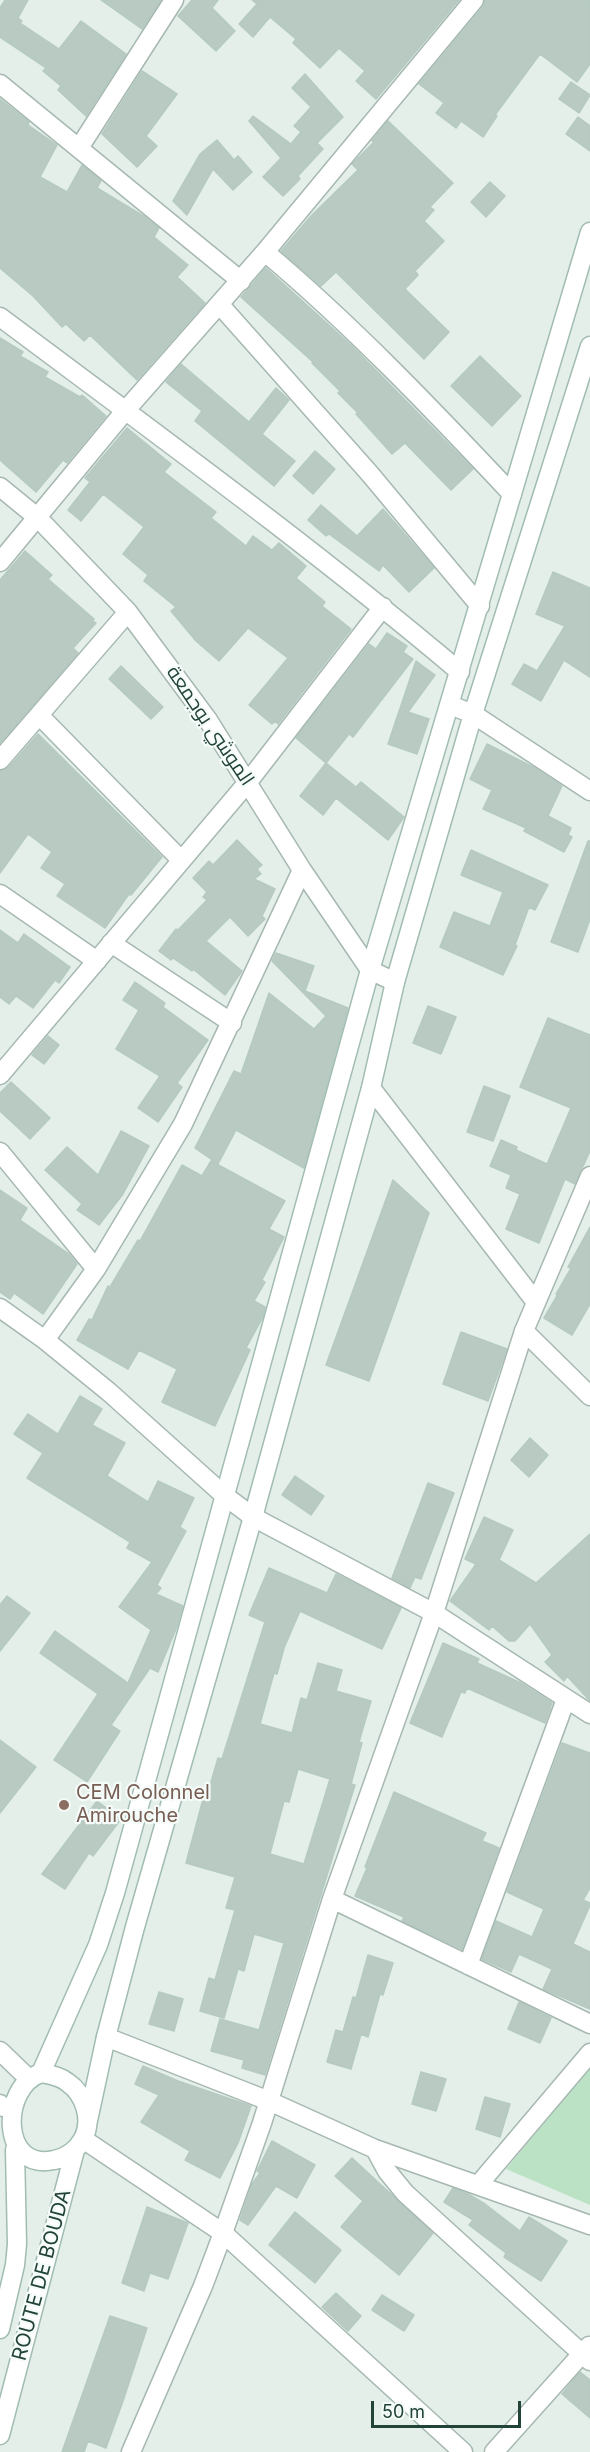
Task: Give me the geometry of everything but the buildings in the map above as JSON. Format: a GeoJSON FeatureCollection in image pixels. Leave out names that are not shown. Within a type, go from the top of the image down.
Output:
{"type":"FeatureCollection","features":[{"type":"Feature","properties":{"kind":"street"},"geometry":{"type":"LineString","coordinates":[[79,148],[174,0]]}},
{"type":"Feature","properties":{"kind":"street"},"geometry":{"type":"LineString","coordinates":[[0,562],[125,411],[241,281],[474,0]]}},
{"type":"Feature","properties":{"kind":"street"},"geometry":{"type":"LineString","coordinates":[[0,84],[241,281]]}},
{"type":"Feature","properties":{"kind":"street"},"geometry":{"type":"LineString","coordinates":[[0,2051],[34,2075],[66,2080],[86,2107],[82,2138],[61,2159],[45,2162],[29,2159],[7,2142],[1,2105],[7,2097],[34,2075],[98,1945],[370,970],[590,232]]}},
{"type":"Feature","properties":{"kind":"street"},"geometry":{"type":"LineString","coordinates":[[265,252],[375,352],[435,411],[512,494]]}},
{"type":"Feature","properties":{"kind":"street"},"geometry":{"type":"LineString","coordinates":[[220,305],[370,474],[480,606]]}},
{"type":"Feature","properties":{"kind":"street"},"geometry":{"type":"LineString","coordinates":[[0,316],[383,607],[460,672]]}},
{"type":"Feature","properties":{"kind":"street","name":"ROUTE DE BOUDA"},"geometry":{"type":"LineString","coordinates":[[0,2434],[82,2138],[135,1927],[253,1517],[371,1088],[395,982],[473,714],[589,350]]}},
{"type":"Feature","properties":{"kind":"street","name":"الموشي بوجمعة"},"geometry":{"type":"LineString","coordinates":[[0,487],[38,518],[128,612],[208,720],[302,870],[370,970]]}},
{"type":"Feature","properties":{"kind":"street"},"geometry":{"type":"LineString","coordinates":[[0,1075],[248,782],[383,607]]}},
{"type":"Feature","properties":{"kind":"street"},"geometry":{"type":"LineString","coordinates":[[0,760],[128,612]]}},
{"type":"Feature","properties":{"kind":"street"},"geometry":{"type":"LineString","coordinates":[[450,705],[473,714],[590,790]]}},
{"type":"Feature","properties":{"kind":"street"},"geometry":{"type":"LineString","coordinates":[[39,715],[181,860]]}},
{"type":"Feature","properties":{"kind":"street"},"geometry":{"type":"LineString","coordinates":[[45,1340],[96,1269],[183,1124],[302,870]]}},
{"type":"Feature","properties":{"kind":"street"},"geometry":{"type":"LineString","coordinates":[[0,894],[97,961]]}},
{"type":"Feature","properties":{"kind":"street"},"geometry":{"type":"LineString","coordinates":[[111,943],[232,1023]]}},
{"type":"Feature","properties":{"kind":"street"},"geometry":{"type":"LineString","coordinates":[[370,970],[395,982]]}},
{"type":"Feature","properties":{"kind":"street"},"geometry":{"type":"LineString","coordinates":[[371,1088],[535,1301]]}},
{"type":"Feature","properties":{"kind":"street"},"geometry":{"type":"LineString","coordinates":[[0,1152],[96,1269]]}},
{"type":"Feature","properties":{"kind":"street"},"geometry":{"type":"LineString","coordinates":[[131,2452],[203,2286],[223,2233],[269,2101],[332,1899],[434,1613],[524,1331],[590,1176]]}},
{"type":"Feature","properties":{"kind":"street"},"geometry":{"type":"LineString","coordinates":[[0,1308],[45,1340],[154,1431],[225,1496],[253,1517],[434,1613],[590,1714]]}},
{"type":"Feature","properties":{"kind":"street"},"geometry":{"type":"LineString","coordinates":[[524,1331],[590,1396]]}},
{"type":"Feature","properties":{"kind":"street"},"geometry":{"type":"LineString","coordinates":[[468,1965],[566,1699]]}},
{"type":"Feature","properties":{"kind":"street"},"geometry":{"type":"LineString","coordinates":[[332,1899],[590,2024]]}},
{"type":"Feature","properties":{"kind":"street"},"geometry":{"type":"LineString","coordinates":[[106,2037],[269,2101],[375,2149],[590,2225]]}},
{"type":"Feature","properties":{"kind":"street"},"geometry":{"type":"LineString","coordinates":[[479,2184],[590,2053]]}},
{"type":"Feature","properties":{"kind":"street"},"geometry":{"type":"LineString","coordinates":[[82,2138],[223,2233],[463,2452]]}},
{"type":"Feature","properties":{"kind":"street","name":"ROUTE DE BOUDA"},"geometry":{"type":"LineString","coordinates":[[0,2329],[15,2265],[17,2244],[7,2142]]}},
{"type":"Feature","properties":{"kind":"street"},"geometry":{"type":"LineString","coordinates":[[375,2149],[387,2171],[405,2193],[587,2354],[494,2452]]}},
{"type":"Feature","properties":{"kind":"green space"},"geometry":{"type":"Polygon","coordinates":[[[590,2068],[590,2205],[506,2169],[590,2068]]]}},
{"type":"Feature","properties":{"kind":"place","name":"CEM Colonnel Amirouche"},"geometry":{"type":"Point","coordinates":[64,1805]}}]}
